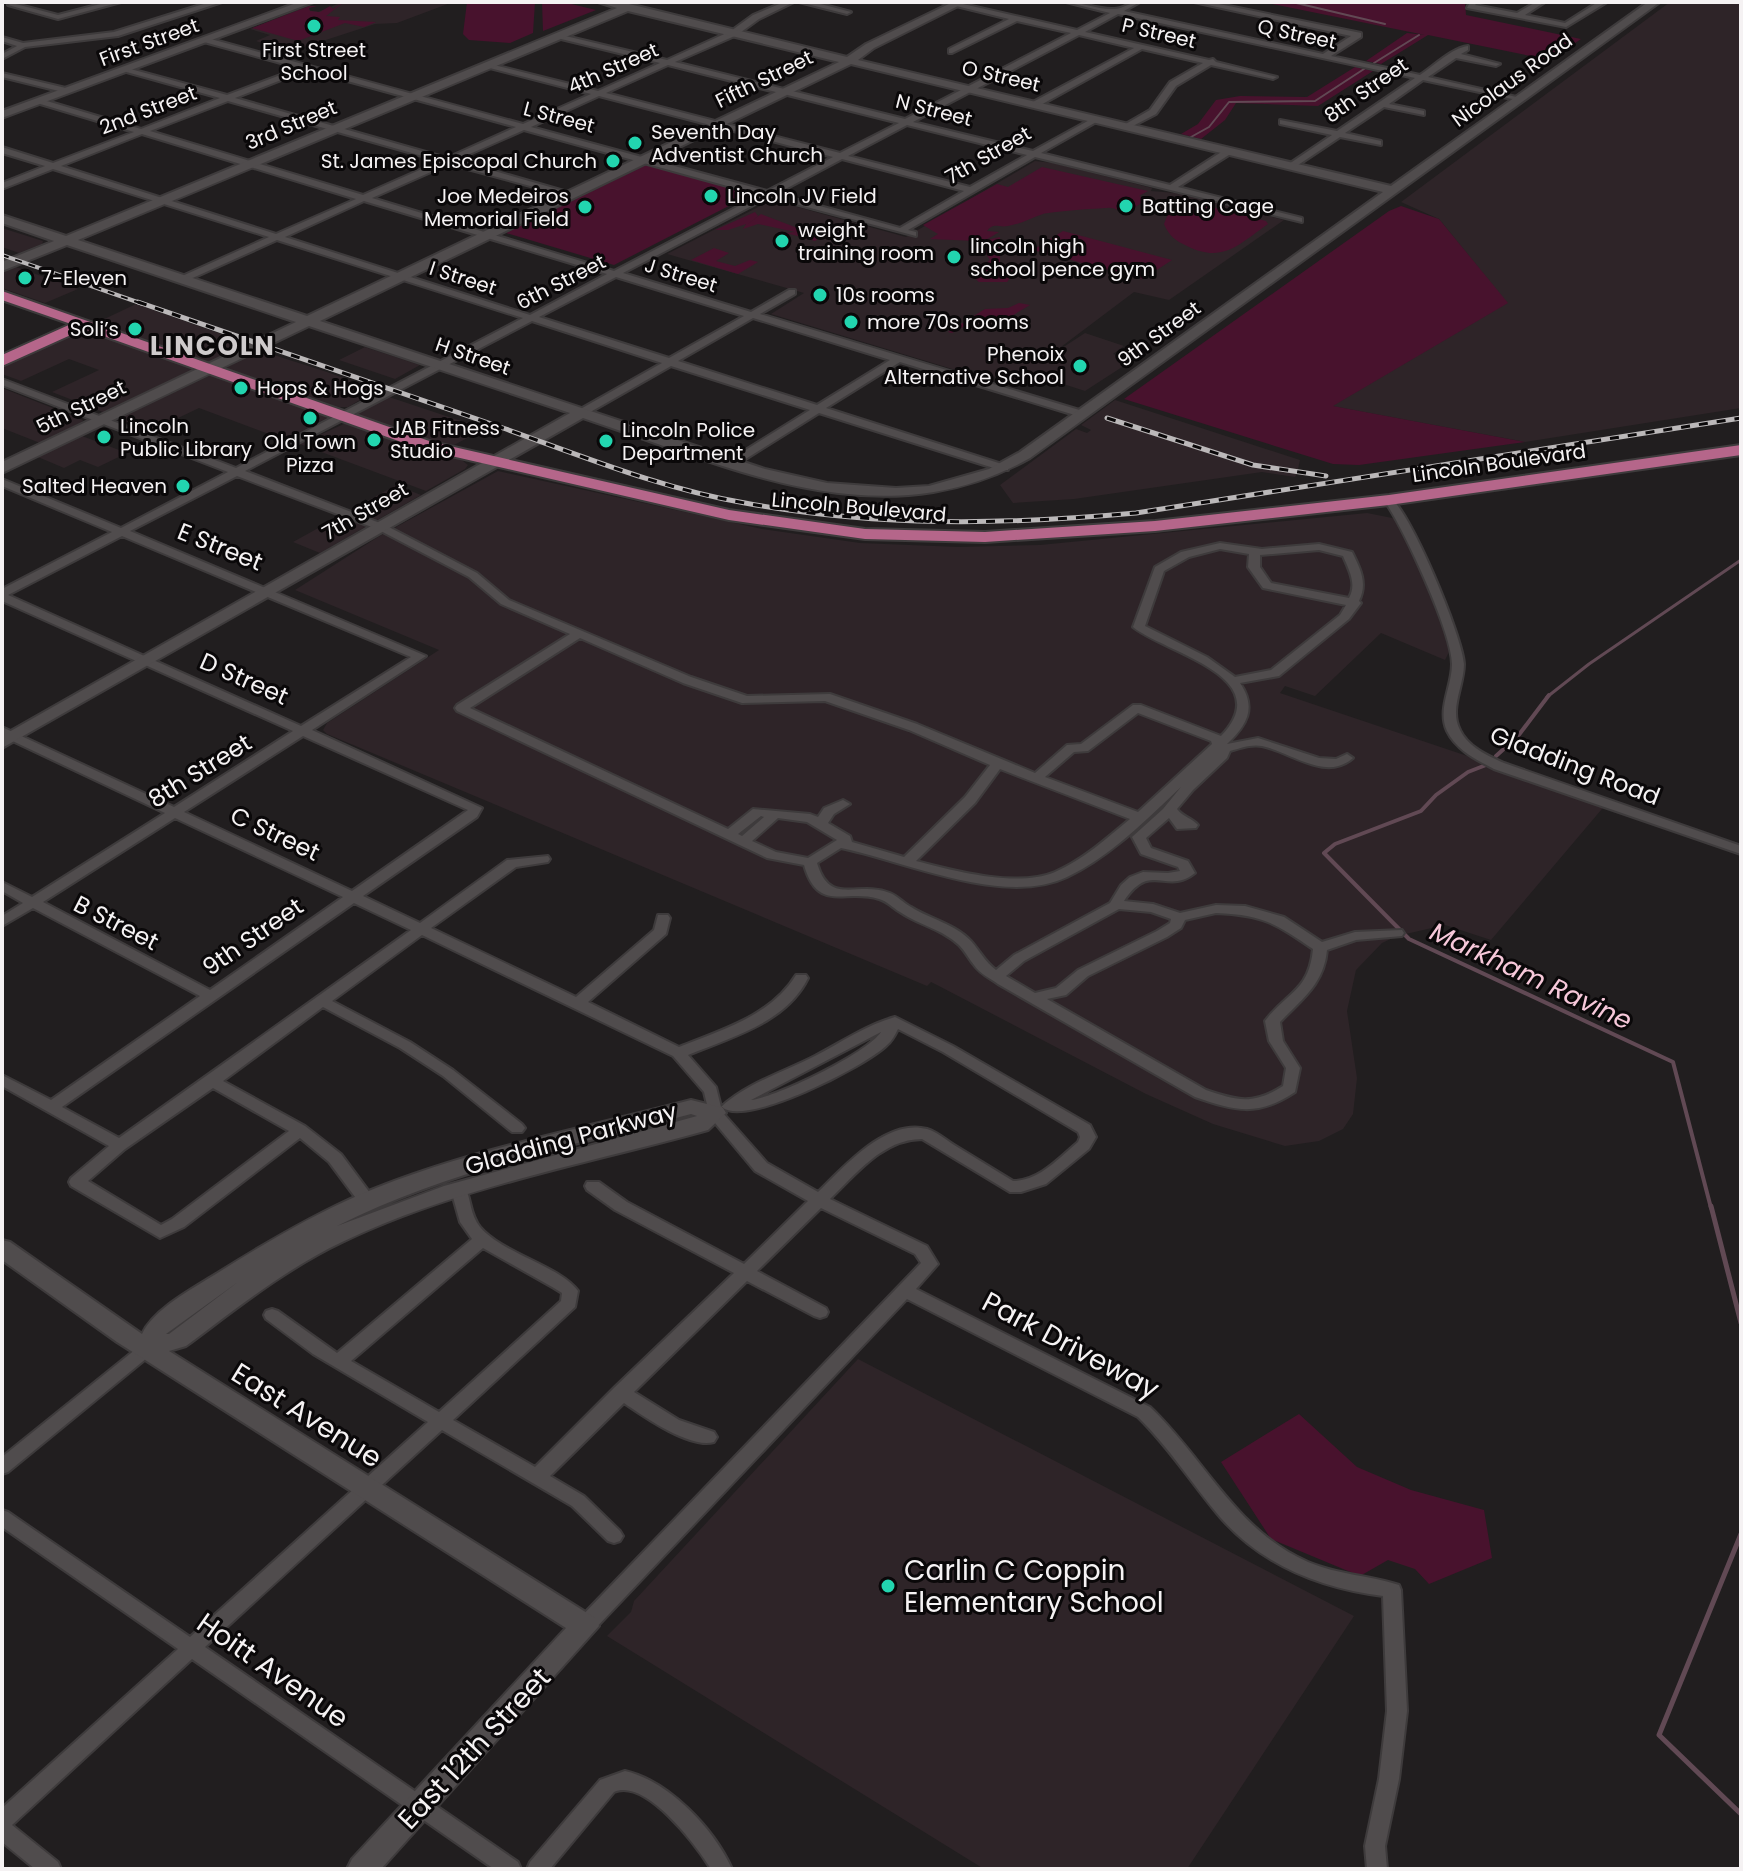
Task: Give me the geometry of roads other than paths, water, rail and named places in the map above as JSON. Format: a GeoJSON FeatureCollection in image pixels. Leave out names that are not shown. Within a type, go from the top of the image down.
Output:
{"type":"FeatureCollection","features":[{"type":"Feature","properties":{"kind":"main road","name":"Lincoln Boulevard"},"geometry":{"type":"LineString","coordinates":[[2,295],[429,447],[740,517],[829,530],[900,536],[1053,535],[1389,500],[1741,450]]}},
{"type":"Feature","properties":{"kind":"main road"},"geometry":{"type":"LineString","coordinates":[[2,361],[84,324]]}},
{"type":"Feature","properties":{"kind":"street"},"geometry":{"type":"LineString","coordinates":[[2,8],[16,4],[58,17],[117,2]]}},
{"type":"Feature","properties":{"kind":"street"},"geometry":{"type":"LineString","coordinates":[[187,2],[205,7]]}},
{"type":"Feature","properties":{"kind":"street"},"geometry":{"type":"LineString","coordinates":[[2,39],[23,45],[76,44],[218,2]]}},
{"type":"Feature","properties":{"kind":"street","name":"First Street"},"geometry":{"type":"LineString","coordinates":[[2,115],[309,2]]}},
{"type":"Feature","properties":{"kind":"street","name":"O Street"},"geometry":{"type":"LineString","coordinates":[[603,2],[1390,190]]}},
{"type":"Feature","properties":{"kind":"street","name":"3rd Street"},"geometry":{"type":"LineString","coordinates":[[2,267],[640,2]]}},
{"type":"Feature","properties":{"kind":"street","name":"4th Street"},"geometry":{"type":"LineString","coordinates":[[183,279],[669,63],[734,33],[756,17],[790,2]]}},
{"type":"Feature","properties":{"kind":"street"},"geometry":{"type":"LineString","coordinates":[[803,2],[847,12]]}},
{"type":"Feature","properties":{"kind":"street","name":"Q Street"},"geometry":{"type":"LineString","coordinates":[[1070,2],[1517,98]]}},
{"type":"Feature","properties":{"kind":"street","name":"6th Street"},"geometry":{"type":"LineString","coordinates":[[2,595],[1136,2]]}},
{"type":"Feature","properties":{"kind":"street"},"geometry":{"type":"LineString","coordinates":[[1198,2],[1358,35],[1324,57]]}},
{"type":"Feature","properties":{"kind":"street"},"geometry":{"type":"LineString","coordinates":[[1474,2],[1470,6],[1566,25],[1603,2]]}},
{"type":"Feature","properties":{"kind":"street"},"geometry":{"type":"LineString","coordinates":[[1518,16],[1541,2]]}},
{"type":"Feature","properties":{"kind":"street","name":"Nicolaus Road"},"geometry":{"type":"LineString","coordinates":[[1390,190],[1655,2]]}},
{"type":"Feature","properties":{"kind":"street"},"geometry":{"type":"LineString","coordinates":[[849,61],[870,46],[954,3]]}},
{"type":"Feature","properties":{"kind":"street","name":"P Street"},"geometry":{"type":"LineString","coordinates":[[954,3],[1273,77]]}},
{"type":"Feature","properties":{"kind":"street"},"geometry":{"type":"LineString","coordinates":[[952,51],[1017,18]]}},
{"type":"Feature","properties":{"kind":"street","name":"N Street"},"geometry":{"type":"LineString","coordinates":[[560,36],[1299,220]]}},
{"type":"Feature","properties":{"kind":"street","name":"L Street"},"geometry":{"type":"LineString","coordinates":[[207,40],[913,234]]}},
{"type":"Feature","properties":{"kind":"street"},"geometry":{"type":"LineString","coordinates":[[2,57],[23,45]]}},
{"type":"Feature","properties":{"kind":"street"},"geometry":{"type":"LineString","coordinates":[[1034,105],[1142,46]]}},
{"type":"Feature","properties":{"kind":"street","name":"8th Street"},"geometry":{"type":"LineString","coordinates":[[1292,166],[1465,48]]}},
{"type":"Feature","properties":{"kind":"street"},"geometry":{"type":"LineString","coordinates":[[1453,55],[1496,64]]}},
{"type":"Feature","properties":{"kind":"street","name":"Fifth Street"},"geometry":{"type":"LineString","coordinates":[[308,321],[849,61]]}},
{"type":"Feature","properties":{"kind":"street"},"geometry":{"type":"LineString","coordinates":[[1127,127],[1153,112],[1173,84],[1213,61]]}},
{"type":"Feature","properties":{"kind":"street"},"geometry":{"type":"LineString","coordinates":[[489,65],[971,190]]}},
{"type":"Feature","properties":{"kind":"street","name":"2nd Street"},"geometry":{"type":"LineString","coordinates":[[2,186],[307,67]]}},
{"type":"Feature","properties":{"kind":"street"},"geometry":{"type":"LineString","coordinates":[[126,69],[568,195]]}},
{"type":"Feature","properties":{"kind":"street"},"geometry":{"type":"LineString","coordinates":[[2,75],[67,91]]}},
{"type":"Feature","properties":{"kind":"street","name":"J Street"},"geometry":{"type":"LineString","coordinates":[[40,101],[1082,414]]}},
{"type":"Feature","properties":{"kind":"street"},"geometry":{"type":"LineString","coordinates":[[1380,104],[1421,113]]}},
{"type":"Feature","properties":{"kind":"street","name":"7th Street"},"geometry":{"type":"LineString","coordinates":[[903,229],[1095,119]]}},
{"type":"Feature","properties":{"kind":"street"},"geometry":{"type":"LineString","coordinates":[[1283,122],[1378,143]]}},
{"type":"Feature","properties":{"kind":"street","name":"I Street"},"geometry":{"type":"LineString","coordinates":[[2,150],[1004,468]]}},
{"type":"Feature","properties":{"kind":"street"},"geometry":{"type":"LineString","coordinates":[[1171,188],[1229,151]]}},
{"type":"Feature","properties":{"kind":"street","name":"9th Street"},"geometry":{"type":"LineString","coordinates":[[939,490],[984,478],[1004,468],[1390,190]]}},
{"type":"Feature","properties":{"kind":"street","name":"H Street"},"geometry":{"type":"LineString","coordinates":[[2,219],[778,477],[828,487],[893,494],[939,490]]}},
{"type":"Feature","properties":{"kind":"street","name":"7th Street"},"geometry":{"type":"LineString","coordinates":[[6,737],[147,660],[792,292]]}},
{"type":"Feature","properties":{"kind":"street","name":"5th Street"},"geometry":{"type":"LineString","coordinates":[[2,468],[308,321]]}},
{"type":"Feature","properties":{"kind":"street"},"geometry":{"type":"LineString","coordinates":[[732,463],[898,359]]}},
{"type":"Feature","properties":{"kind":"street"},"geometry":{"type":"LineString","coordinates":[[2,382],[381,527],[473,575],[505,602],[687,680],[746,700],[826,697],[913,727],[998,764],[1138,817]]}},
{"type":"Feature","properties":{"kind":"street","name":"E Street"},"geometry":{"type":"LineString","coordinates":[[2,482],[420,656]]}},
{"type":"Feature","properties":{"kind":"street","name":"Gladding Road"},"geometry":{"type":"LineString","coordinates":[[1389,500],[1399,513],[1457,655],[1457,683],[1450,717],[1459,739],[1481,757],[1499,766],[1741,850]]}},
{"type":"Feature","properties":{"kind":"street"},"geometry":{"type":"LineString","coordinates":[[579,634],[461,708],[772,855],[810,862],[840,843],[907,862],[987,879],[1045,881],[1089,861],[1222,747],[1244,708],[1243,696],[1234,681],[1205,660],[1139,627],[1159,569],[1199,548],[1220,546],[1255,551],[1319,547],[1348,554],[1358,578],[1355,603],[1345,617],[1275,673],[1234,681]]}},
{"type":"Feature","properties":{"kind":"street"},"geometry":{"type":"LineString","coordinates":[[1255,551],[1254,567],[1267,586],[1355,603]]}},
{"type":"Feature","properties":{"kind":"street"},"geometry":{"type":"LineString","coordinates":[[1262,581],[1278,580]]}},
{"type":"Feature","properties":{"kind":"street","name":"D Street"},"geometry":{"type":"LineString","coordinates":[[2,595],[468,804]]}},
{"type":"Feature","properties":{"kind":"street","name":"8th Street"},"geometry":{"type":"LineString","coordinates":[[2,922],[420,656]]}},
{"type":"Feature","properties":{"kind":"street"},"geometry":{"type":"LineString","coordinates":[[1036,779],[1071,748],[1084,748],[1137,708],[1217,739],[1223,755],[1188,787],[1173,813],[1141,833],[1140,841],[1151,854],[1183,864],[1188,873],[1176,877],[1152,873],[1140,877],[1125,887],[1117,905]]}},
{"type":"Feature","properties":{"kind":"street","name":"C Street"},"geometry":{"type":"LineString","coordinates":[[6,737],[354,897],[678,1053]]}},
{"type":"Feature","properties":{"kind":"street"},"geometry":{"type":"LineString","coordinates":[[1222,747],[1260,741],[1300,757],[1332,765],[1347,758]]}},
{"type":"Feature","properties":{"kind":"street"},"geometry":{"type":"LineString","coordinates":[[907,862],[970,800],[998,764]]}},
{"type":"Feature","properties":{"kind":"street","name":"9th Street"},"geometry":{"type":"LineString","coordinates":[[50,1108],[472,814],[475,808],[468,804]]}},
{"type":"Feature","properties":{"kind":"street"},"geometry":{"type":"LineString","coordinates":[[820,825],[829,811],[843,804]]}},
{"type":"Feature","properties":{"kind":"street"},"geometry":{"type":"LineString","coordinates":[[729,835],[758,812],[810,818],[845,839],[845,845]]}},
{"type":"Feature","properties":{"kind":"street"},"geometry":{"type":"LineString","coordinates":[[743,842],[773,816]]}},
{"type":"Feature","properties":{"kind":"street"},"geometry":{"type":"LineString","coordinates":[[300,1130],[178,1223],[160,1232],[77,1182],[120,1145],[512,863],[543,859]]}},
{"type":"Feature","properties":{"kind":"street"},"geometry":{"type":"LineString","coordinates":[[810,862],[815,881],[828,891],[883,895],[967,945],[976,961],[1033,998],[1194,1091],[1222,1100],[1257,1103],[1283,1094],[1290,1088],[1293,1068],[1276,1041],[1272,1021],[1308,988],[1316,976],[1320,947]]}},
{"type":"Feature","properties":{"kind":"street","name":"B Street"},"geometry":{"type":"LineString","coordinates":[[2,886],[211,996]]}},
{"type":"Feature","properties":{"kind":"street"},"geometry":{"type":"LineString","coordinates":[[997,976],[1019,958],[1117,905],[1153,908],[1179,917],[1216,909],[1245,910],[1279,920],[1320,947]]}},
{"type":"Feature","properties":{"kind":"street"},"geometry":{"type":"LineString","coordinates":[[1033,998],[1061,992],[1077,977],[1162,934],[1176,925],[1179,917]]}},
{"type":"Feature","properties":{"kind":"street"},"geometry":{"type":"LineString","coordinates":[[578,1003],[661,931],[663,918]]}},
{"type":"Feature","properties":{"kind":"street"},"geometry":{"type":"LineString","coordinates":[[1320,947],[1355,936],[1397,933]]}},
{"type":"Feature","properties":{"kind":"street"},"geometry":{"type":"LineString","coordinates":[[585,1626],[930,1264],[921,1250],[819,1200],[761,1167],[735,1134],[719,1103],[678,1053],[780,1007],[798,990],[801,978]]}},
{"type":"Feature","properties":{"kind":"street"},"geometry":{"type":"LineString","coordinates":[[322,1001],[427,1059],[517,1128]]}},
{"type":"Feature","properties":{"kind":"street"},"geometry":{"type":"LineString","coordinates":[[536,1478],[819,1200],[874,1151],[911,1131],[925,1134],[1010,1187],[1023,1188],[1035,1184],[1084,1145],[1088,1137],[1085,1129],[948,1049],[895,1022],[884,1040],[874,1048],[817,1081],[758,1105],[719,1103]]}},
{"type":"Feature","properties":{"kind":"street"},"geometry":{"type":"LineString","coordinates":[[2,1080],[120,1145]]}},
{"type":"Feature","properties":{"kind":"street"},"geometry":{"type":"LineString","coordinates":[[212,1081],[300,1130],[335,1158],[367,1201],[364,1212],[332,1237]]}},
{"type":"Feature","properties":{"kind":"street","name":"Gladding Parkway"},"geometry":{"type":"LineString","coordinates":[[155,1343],[263,1276],[332,1237],[376,1218],[459,1190],[700,1125],[719,1103]]}},
{"type":"Feature","properties":{"kind":"street","name":"Gladding Parkway"},"geometry":{"type":"LineString","coordinates":[[155,1343],[249,1262],[367,1201],[445,1172],[691,1107],[719,1103]]}},
{"type":"Feature","properties":{"kind":"street"},"geometry":{"type":"LineString","coordinates":[[593,1186],[621,1206],[820,1312]]}},
{"type":"Feature","properties":{"kind":"street"},"geometry":{"type":"LineString","coordinates":[[2,1821],[569,1303],[570,1291],[556,1280],[483,1239],[470,1227],[459,1190]]}},
{"type":"Feature","properties":{"kind":"street"},"geometry":{"type":"LineString","coordinates":[[339,1361],[483,1239]]}},
{"type":"Feature","properties":{"kind":"street","name":"East Avenue"},"geometry":{"type":"LineString","coordinates":[[2,1248],[155,1343],[365,1488],[585,1626]]}},
{"type":"Feature","properties":{"kind":"street","name":"Park Driveway"},"geometry":{"type":"LineString","coordinates":[[904,1290],[1144,1412],[1168,1433],[1253,1538],[1293,1564],[1341,1583],[1392,1590],[1397,1711],[1389,1779],[1375,1846],[1377,1869]]}},
{"type":"Feature","properties":{"kind":"street"},"geometry":{"type":"LineString","coordinates":[[272,1315],[339,1361],[578,1501],[614,1536]]}},
{"type":"Feature","properties":{"kind":"street"},"geometry":{"type":"LineString","coordinates":[[2,1467],[155,1343]]}},
{"type":"Feature","properties":{"kind":"street"},"geometry":{"type":"LineString","coordinates":[[621,1392],[655,1416],[690,1433],[708,1437]]}},
{"type":"Feature","properties":{"kind":"street","name":"Hoitt Avenue"},"geometry":{"type":"LineString","coordinates":[[2,1517],[511,1869]]}},
{"type":"Feature","properties":{"kind":"street","name":"East 12th Street"},"geometry":{"type":"LineString","coordinates":[[362,1869],[585,1626]]}},
{"type":"Feature","properties":{"kind":"street"},"geometry":{"type":"LineString","coordinates":[[537,1869],[607,1786],[624,1780],[640,1783],[675,1810],[698,1833],[722,1869]]}},
{"type":"Feature","properties":{"kind":"street"},"geometry":{"type":"LineString","coordinates":[[2,1830],[51,1869]]}},
{"type":"Feature","properties":{"kind":"waterway"},"geometry":{"type":"LineString","coordinates":[[1292,2],[1385,24]]}},
{"type":"Feature","properties":{"kind":"waterway"},"geometry":{"type":"LineString","coordinates":[[1374,63],[1419,35]]}},
{"type":"Feature","properties":{"kind":"waterway"},"geometry":{"type":"LineString","coordinates":[[1191,137],[1209,127],[1229,102],[1315,101],[1364,69]]}},
{"type":"Feature","properties":{"kind":"waterway","name":"Markham Ravine"},"geometry":{"type":"LineString","coordinates":[[1548,696],[1589,664],[1741,560]]}},
{"type":"Feature","properties":{"kind":"waterway","name":"Markham Ravine"},"geometry":{"type":"LineString","coordinates":[[1496,756],[1518,736],[1548,696]]}},
{"type":"Feature","properties":{"kind":"waterway","name":"Markham Ravine"},"geometry":{"type":"LineString","coordinates":[[1486,765],[1468,772],[1436,795],[1421,811],[1335,844],[1324,853],[1409,939],[1673,1062],[1711,1208]]}},
{"type":"Feature","properties":{"kind":"waterway","name":"Markham Ravine"},"geometry":{"type":"LineString","coordinates":[[1711,1206],[1741,1323]]}},
{"type":"Feature","properties":{"kind":"waterway","name":"Markham Ravine"},"geometry":{"type":"LineString","coordinates":[[1741,1534],[1659,1735],[1741,1814]]}},
{"type":"Feature","properties":{"kind":"railway"},"geometry":{"type":"LineString","coordinates":[[2,255],[143,304]]}},
{"type":"Feature","properties":{"kind":"railway"},"geometry":{"type":"LineString","coordinates":[[138,302],[683,489],[794,511],[892,520],[1037,520],[1136,513],[1741,418]]}},
{"type":"Feature","properties":{"kind":"railway"},"geometry":{"type":"LineString","coordinates":[[1107,418],[1253,465],[1326,476]]}},
{"type":"Feature","properties":{"kind":"place","name":"First Street School"},"geometry":{"type":"Point","coordinates":[314,26]}},
{"type":"Feature","properties":{"kind":"place","name":"Seventh Day Adventist Church"},"geometry":{"type":"Point","coordinates":[635,143]}},
{"type":"Feature","properties":{"kind":"place","name":"St. James Episcopal Church"},"geometry":{"type":"Point","coordinates":[613,161]}},
{"type":"Feature","properties":{"kind":"place","name":"Lincoln JV Field"},"geometry":{"type":"Point","coordinates":[711,196]}},
{"type":"Feature","properties":{"kind":"place","name":"Batting Cage"},"geometry":{"type":"Point","coordinates":[1126,206]}},
{"type":"Feature","properties":{"kind":"place","name":"Joe Medeiros Memorial Field"},"geometry":{"type":"Point","coordinates":[585,207]}},
{"type":"Feature","properties":{"kind":"place","name":"weight training room"},"geometry":{"type":"Point","coordinates":[782,241]}},
{"type":"Feature","properties":{"kind":"place","name":"lincoln high school pence gym"},"geometry":{"type":"Point","coordinates":[954,257]}},
{"type":"Feature","properties":{"kind":"place","name":"7-Eleven"},"geometry":{"type":"Point","coordinates":[25,278]}},
{"type":"Feature","properties":{"kind":"place","name":"10s rooms"},"geometry":{"type":"Point","coordinates":[820,295]}},
{"type":"Feature","properties":{"kind":"place","name":"more 70s rooms"},"geometry":{"type":"Point","coordinates":[851,322]}},
{"type":"Feature","properties":{"kind":"place","name":"Soli’s"},"geometry":{"type":"Point","coordinates":[135,329]}},
{"type":"Feature","properties":{"kind":"place","name":"Phenoix Alternative School"},"geometry":{"type":"Point","coordinates":[1080,366]}},
{"type":"Feature","properties":{"kind":"place","name":"Hops & Hogs"},"geometry":{"type":"Point","coordinates":[241,388]}},
{"type":"Feature","properties":{"kind":"place","name":"Old Town Pizza"},"geometry":{"type":"Point","coordinates":[310,418]}},
{"type":"Feature","properties":{"kind":"place","name":"Lincoln Public Library"},"geometry":{"type":"Point","coordinates":[104,437]}},
{"type":"Feature","properties":{"kind":"place","name":"JAB Fitness Studio"},"geometry":{"type":"Point","coordinates":[374,440]}},
{"type":"Feature","properties":{"kind":"place","name":"Lincoln Police Department"},"geometry":{"type":"Point","coordinates":[606,441]}},
{"type":"Feature","properties":{"kind":"place","name":"Salted Heaven"},"geometry":{"type":"Point","coordinates":[183,486]}},
{"type":"Feature","properties":{"kind":"place","name":"Carlin C Coppin Elementary School"},"geometry":{"type":"Point","coordinates":[888,1586]}},
{"type":"Feature","properties":{"kind":"district","name":"LINCOLN"},"geometry":{"type":"Point","coordinates":[213,346]}}]}
